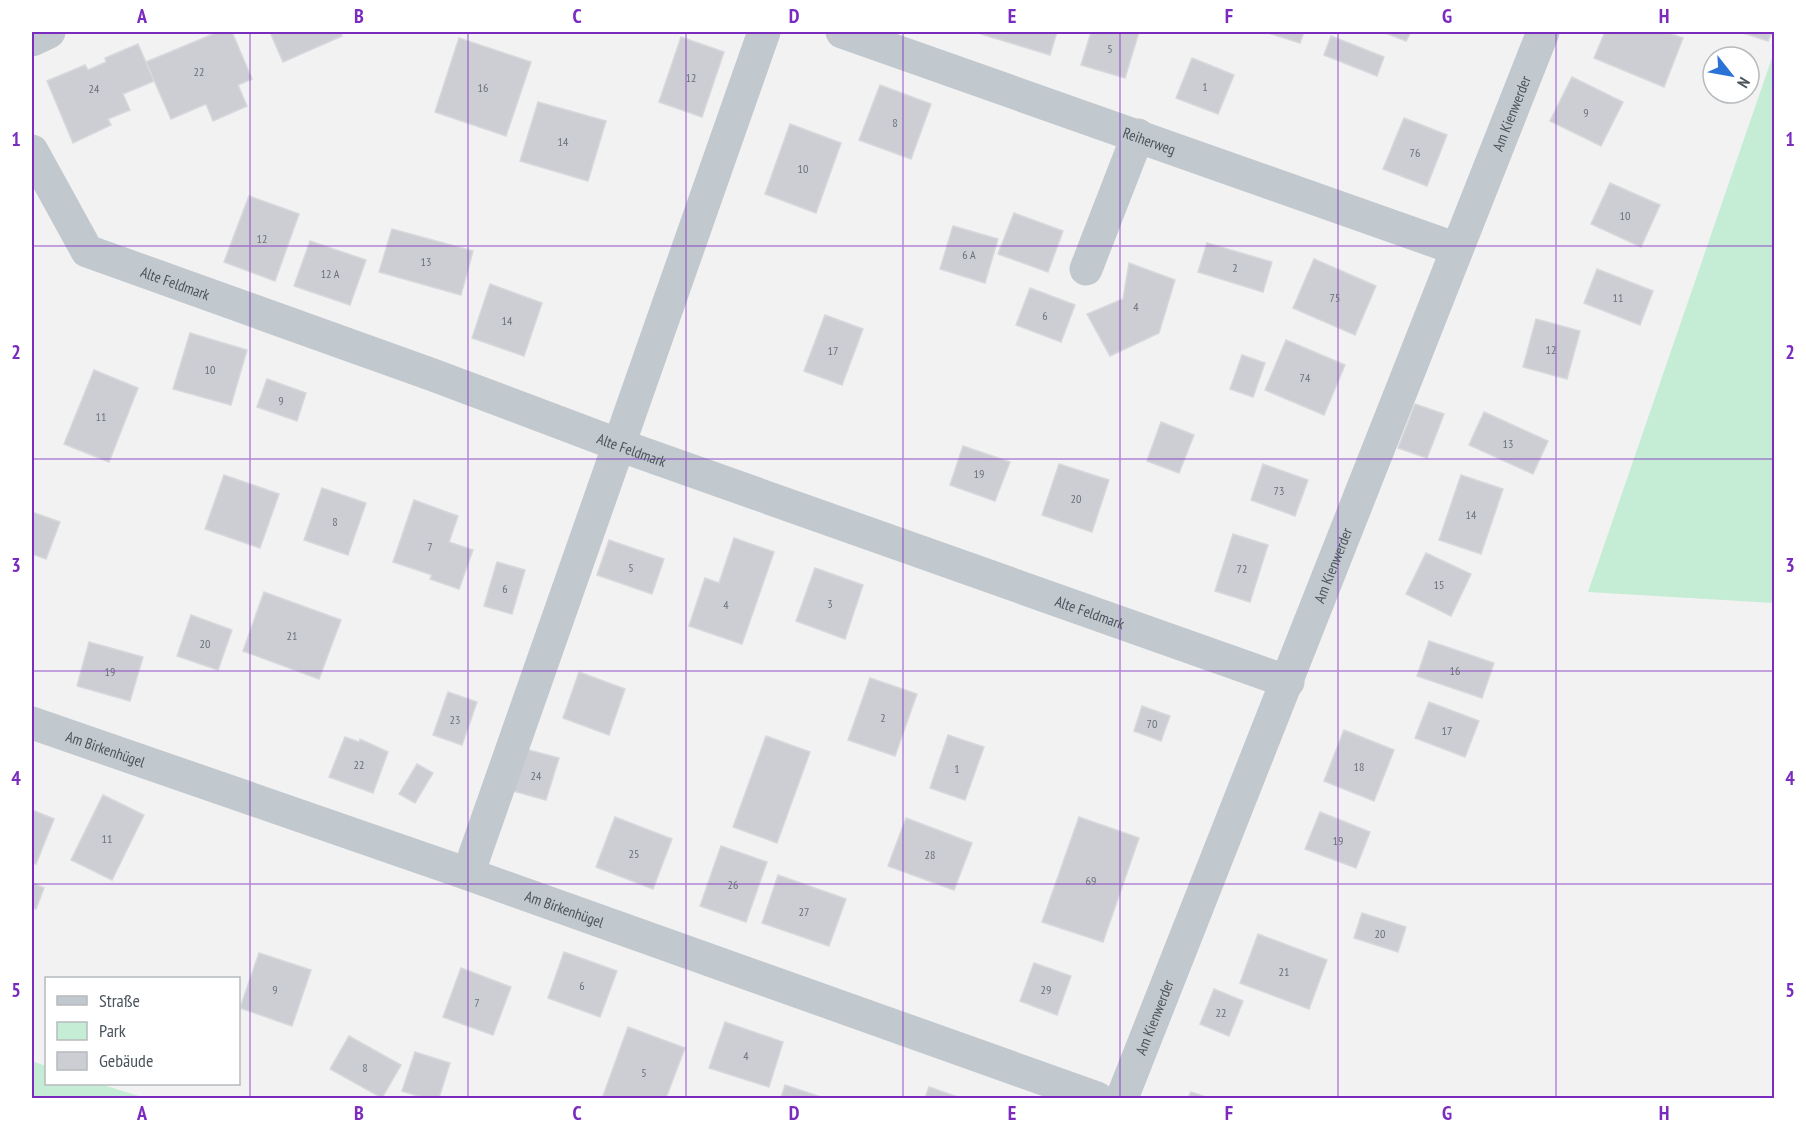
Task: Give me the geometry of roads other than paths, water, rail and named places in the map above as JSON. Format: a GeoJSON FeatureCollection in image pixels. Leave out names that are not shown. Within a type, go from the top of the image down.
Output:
{"type":"FeatureCollection","features":[{"type":"Feature","properties":{"kind":"street"},"geometry":{"type":"LineString","coordinates":[[32,40],[49,32]]}},
{"type":"Feature","properties":{"kind":"street"},"geometry":{"type":"LineString","coordinates":[[472,862],[764,32]]}},
{"type":"Feature","properties":{"kind":"street","name":"Reiherweg"},"geometry":{"type":"LineString","coordinates":[[842,32],[1457,249]]}},
{"type":"Feature","properties":{"kind":"street","name":"Am Kienwerder"},"geometry":{"type":"LineString","coordinates":[[1122,1098],[1544,32]]}},
{"type":"Feature","properties":{"kind":"street"},"geometry":{"type":"LineString","coordinates":[[1086,269],[1138,135]]}},
{"type":"Feature","properties":{"kind":"street","name":"Alte Feldmark"},"geometry":{"type":"LineString","coordinates":[[32,151],[87,251],[433,375],[619,445],[1288,682]]}},
{"type":"Feature","properties":{"kind":"street","name":"Am Birkenhügel"},"geometry":{"type":"LineString","coordinates":[[32,723],[472,862],[1097,1098]]}}]}
